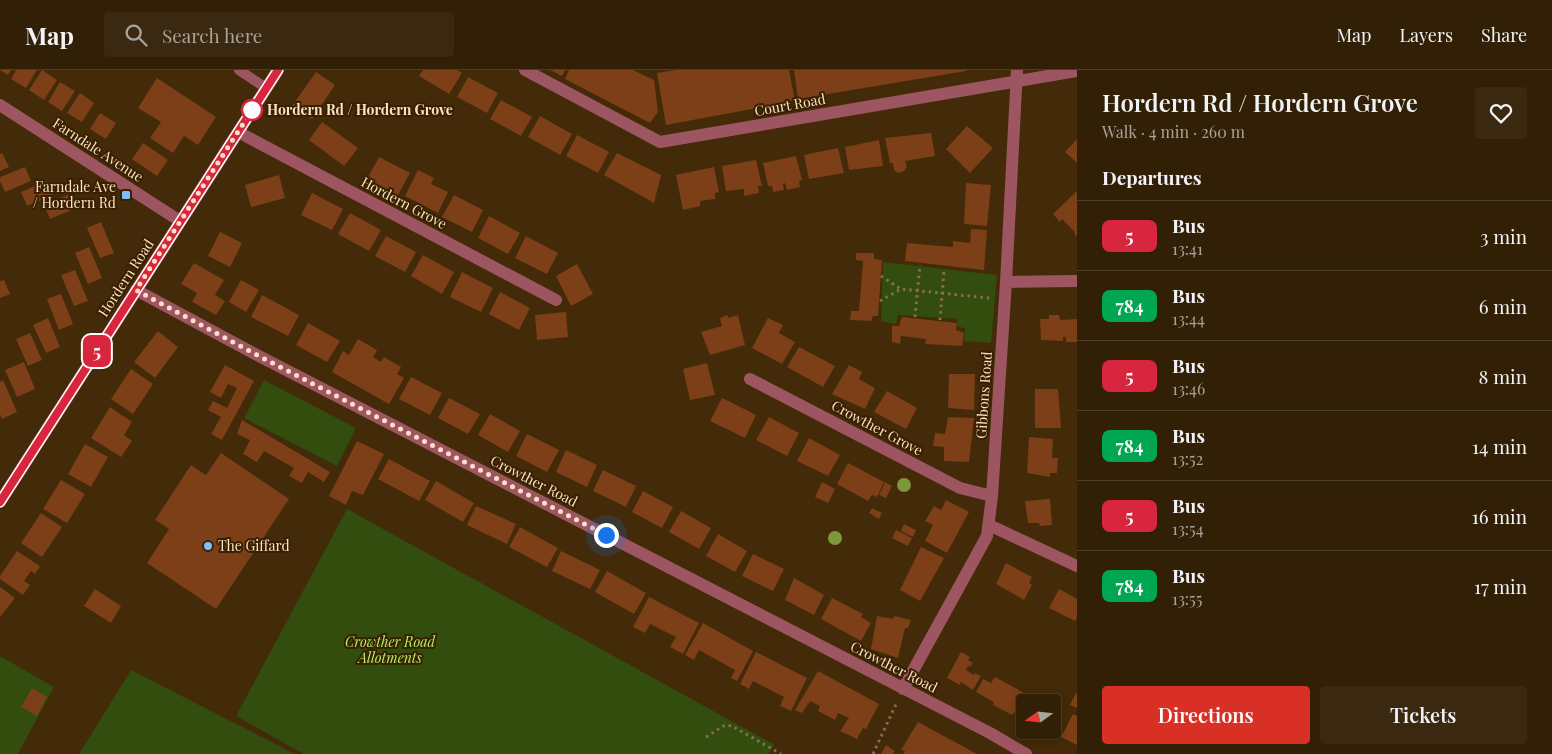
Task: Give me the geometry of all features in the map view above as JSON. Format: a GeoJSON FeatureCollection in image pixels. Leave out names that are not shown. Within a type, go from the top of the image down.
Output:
{"type":"FeatureCollection","features":[{"type":"Feature","properties":{"kind":"street","name":"Hordern Road"},"geometry":{"type":"LineString","coordinates":[[0,502],[278,70]]}},
{"type":"Feature","properties":{"kind":"street","name":"Court Road"},"geometry":{"type":"LineString","coordinates":[[524,70],[660,142],[1017,75],[1077,71]]}},
{"type":"Feature","properties":{"kind":"street","name":"Gibbons Road"},"geometry":{"type":"LineString","coordinates":[[903,689],[987,536],[992,496],[1005,300],[1017,75]]}},
{"type":"Feature","properties":{"kind":"street","name":"Farndale Avenue"},"geometry":{"type":"LineString","coordinates":[[0,105],[180,221]]}},
{"type":"Feature","properties":{"kind":"street","name":"Hordern Grove"},"geometry":{"type":"LineString","coordinates":[[238,132],[556,300]]}},
{"type":"Feature","properties":{"kind":"street"},"geometry":{"type":"LineString","coordinates":[[1006,282],[1077,281]]}},
{"type":"Feature","properties":{"kind":"street","name":"Crowther Road"},"geometry":{"type":"LineString","coordinates":[[136,290],[266,360],[1026,754]]}},
{"type":"Feature","properties":{"kind":"street","name":"Crowther Grove"},"geometry":{"type":"LineString","coordinates":[[750,379],[960,488],[992,496]]}},
{"type":"Feature","properties":{"kind":"street"},"geometry":{"type":"LineString","coordinates":[[989,525],[1077,566]]}},
{"type":"Feature","properties":{"kind":"lane"},"geometry":{"type":"LineString","coordinates":[[239,70],[266,88]]}},
{"type":"Feature","properties":{"kind":"path"},"geometry":{"type":"LineString","coordinates":[[915,317],[920,265]]}},
{"type":"Feature","properties":{"kind":"path"},"geometry":{"type":"LineString","coordinates":[[940,320],[944,271]]}},
{"type":"Feature","properties":{"kind":"path"},"geometry":{"type":"LineString","coordinates":[[881,276],[901,290]]}},
{"type":"Feature","properties":{"kind":"path"},"geometry":{"type":"LineString","coordinates":[[880,301],[901,290],[1005,300]]}},
{"type":"Feature","properties":{"kind":"path"},"geometry":{"type":"LineString","coordinates":[[874,754],[903,689]]}},
{"type":"Feature","properties":{"kind":"path"},"geometry":{"type":"LineString","coordinates":[[706,737],[725,725],[732,726],[781,754]]}},
{"type":"Feature","properties":{"kind":"green space"},"geometry":{"type":"Polygon","coordinates":[[[883,262],[997,275],[991,343],[964,341],[965,328],[958,327],[957,319],[898,315],[896,324],[881,321],[883,262]]]}},
{"type":"Feature","properties":{"kind":"green space"},"geometry":{"type":"Polygon","coordinates":[[[264,380],[356,428],[337,466],[244,418],[264,380]]]}},
{"type":"Feature","properties":{"kind":"green space","name":"Crowther Road Allotments"},"geometry":{"type":"Polygon","coordinates":[[[347,509],[775,745],[768,754],[304,754],[236,716],[347,509]]]}},
{"type":"Feature","properties":{"kind":"green space"},"geometry":{"type":"Polygon","coordinates":[[[0,656],[54,687],[18,754],[0,754],[0,656]]]}},
{"type":"Feature","properties":{"kind":"green space"},"geometry":{"type":"Polygon","coordinates":[[[131,670],[295,754],[79,754],[131,670]]]}},
{"type":"Feature","properties":{"kind":"building"},"geometry":{"type":"Polygon","coordinates":[[[0,70],[11,70],[8,75],[0,70]]]}},
{"type":"Feature","properties":{"kind":"building"},"geometry":{"type":"Polygon","coordinates":[[[16,70],[37,70],[26,88],[11,79],[16,70]]]}},
{"type":"Feature","properties":{"kind":"building"},"geometry":{"type":"Polygon","coordinates":[[[42,70],[57,80],[44,100],[29,90],[42,70]]]}},
{"type":"Feature","properties":{"kind":"building"},"geometry":{"type":"Polygon","coordinates":[[[423,70],[457,70],[462,73],[449,94],[419,76],[423,70]]]}},
{"type":"Feature","properties":{"kind":"building"},"geometry":{"type":"Polygon","coordinates":[[[550,70],[565,70],[562,76],[550,70]]]}},
{"type":"Feature","properties":{"kind":"building"},"geometry":{"type":"Polygon","coordinates":[[[569,70],[633,70],[654,80],[658,112],[650,123],[565,79],[569,70]]]}},
{"type":"Feature","properties":{"kind":"building"},"geometry":{"type":"Polygon","coordinates":[[[676,70],[789,70],[795,101],[666,125],[657,73],[676,70]]]}},
{"type":"Feature","properties":{"kind":"building"},"geometry":{"type":"Polygon","coordinates":[[[794,70],[966,70],[966,71],[798,99],[794,70]]]}},
{"type":"Feature","properties":{"kind":"building"},"geometry":{"type":"Polygon","coordinates":[[[316,72],[335,85],[312,119],[292,106],[316,72]]]}},
{"type":"Feature","properties":{"kind":"building"},"geometry":{"type":"Polygon","coordinates":[[[468,77],[498,93],[487,113],[457,97],[468,77]]]}},
{"type":"Feature","properties":{"kind":"building"},"geometry":{"type":"Polygon","coordinates":[[[157,78],[216,117],[198,145],[184,136],[173,153],[150,138],[161,122],[138,108],[157,78]]]}},
{"type":"Feature","properties":{"kind":"building"},"geometry":{"type":"Polygon","coordinates":[[[60,82],[75,91],[62,111],[48,102],[60,82]]]}},
{"type":"Feature","properties":{"kind":"building"},"geometry":{"type":"Polygon","coordinates":[[[80,93],[94,103],[82,122],[67,113],[80,93]]]}},
{"type":"Feature","properties":{"kind":"building"},"geometry":{"type":"Polygon","coordinates":[[[501,100],[532,117],[521,136],[490,119],[501,100]]]}},
{"type":"Feature","properties":{"kind":"building"},"geometry":{"type":"Polygon","coordinates":[[[100,113],[116,123],[106,139],[90,129],[100,113]]]}},
{"type":"Feature","properties":{"kind":"building"},"geometry":{"type":"Polygon","coordinates":[[[540,116],[572,134],[560,155],[528,137],[540,116]]]}},
{"type":"Feature","properties":{"kind":"building"},"geometry":{"type":"Polygon","coordinates":[[[322,122],[358,148],[344,166],[309,140],[322,122]]]}},
{"type":"Feature","properties":{"kind":"building"},"geometry":{"type":"Polygon","coordinates":[[[967,126],[993,148],[970,173],[946,149],[967,126]]]}},
{"type":"Feature","properties":{"kind":"building"},"geometry":{"type":"Polygon","coordinates":[[[931,133],[935,156],[905,161],[907,167],[904,171],[898,173],[894,170],[893,163],[890,163],[885,138],[931,133]]]}},
{"type":"Feature","properties":{"kind":"building"},"geometry":{"type":"Polygon","coordinates":[[[577,135],[609,152],[598,173],[566,156],[577,135]]]}},
{"type":"Feature","properties":{"kind":"building"},"geometry":{"type":"Polygon","coordinates":[[[1077,139],[1077,163],[1065,152],[1077,139]]]}},
{"type":"Feature","properties":{"kind":"building"},"geometry":{"type":"Polygon","coordinates":[[[879,140],[883,166],[849,170],[845,147],[879,140]]]}},
{"type":"Feature","properties":{"kind":"building"},"geometry":{"type":"Polygon","coordinates":[[[143,143],[168,160],[157,176],[132,159],[143,143]]]}},
{"type":"Feature","properties":{"kind":"building"},"geometry":{"type":"Polygon","coordinates":[[[838,148],[844,173],[809,179],[804,155],[838,148]]]}},
{"type":"Feature","properties":{"kind":"building"},"geometry":{"type":"Polygon","coordinates":[[[2,153],[9,167],[0,171],[0,154],[2,153]]]}},
{"type":"Feature","properties":{"kind":"building"},"geometry":{"type":"Polygon","coordinates":[[[617,153],[661,175],[654,203],[604,175],[617,153]]]}},
{"type":"Feature","properties":{"kind":"building"},"geometry":{"type":"Polygon","coordinates":[[[796,156],[802,180],[799,181],[800,187],[787,190],[785,183],[783,184],[784,190],[773,192],[772,186],[768,186],[763,163],[796,156]]]}},
{"type":"Feature","properties":{"kind":"building"},"geometry":{"type":"Polygon","coordinates":[[[379,157],[410,173],[398,195],[367,179],[379,157]]]}},
{"type":"Feature","properties":{"kind":"building"},"geometry":{"type":"Polygon","coordinates":[[[756,160],[762,186],[758,186],[759,193],[744,196],[744,189],[726,191],[722,166],[756,160]]]}},
{"type":"Feature","properties":{"kind":"building"},"geometry":{"type":"Polygon","coordinates":[[[25,167],[31,181],[5,192],[0,177],[25,167]]]}},
{"type":"Feature","properties":{"kind":"building"},"geometry":{"type":"Polygon","coordinates":[[[714,167],[719,192],[715,193],[715,199],[700,201],[700,206],[683,210],[676,175],[714,167]]]}},
{"type":"Feature","properties":{"kind":"building"},"geometry":{"type":"Polygon","coordinates":[[[418,170],[434,178],[431,184],[448,192],[438,213],[405,196],[418,170]]]}},
{"type":"Feature","properties":{"kind":"building"},"geometry":{"type":"Polygon","coordinates":[[[279,175],[285,198],[251,207],[245,185],[279,175]]]}},
{"type":"Feature","properties":{"kind":"building"},"geometry":{"type":"Polygon","coordinates":[[[47,181],[53,195],[27,206],[21,192],[47,181]]]}},
{"type":"Feature","properties":{"kind":"building"},"geometry":{"type":"Polygon","coordinates":[[[966,183],[991,185],[987,226],[964,224],[966,183]]]}},
{"type":"Feature","properties":{"kind":"building"},"geometry":{"type":"Polygon","coordinates":[[[1077,191],[1077,237],[1075,232],[1062,219],[1060,222],[1053,214],[1077,191]]]}},
{"type":"Feature","properties":{"kind":"building"},"geometry":{"type":"Polygon","coordinates":[[[312,193],[343,209],[332,230],[301,215],[312,193]]]}},
{"type":"Feature","properties":{"kind":"building"},"geometry":{"type":"Polygon","coordinates":[[[70,194],[76,208],[50,219],[44,205],[70,194]]]}},
{"type":"Feature","properties":{"kind":"building"},"geometry":{"type":"Polygon","coordinates":[[[454,195],[483,210],[472,232],[442,217],[454,195]]]}},
{"type":"Feature","properties":{"kind":"building"},"geometry":{"type":"Polygon","coordinates":[[[350,213],[381,230],[369,251],[338,234],[350,213]]]}},
{"type":"Feature","properties":{"kind":"building"},"geometry":{"type":"Polygon","coordinates":[[[489,216],[520,233],[508,254],[478,238],[489,216]]]}},
{"type":"Feature","properties":{"kind":"building"},"geometry":{"type":"Polygon","coordinates":[[[101,222],[114,253],[100,258],[87,228],[101,222]]]}},
{"type":"Feature","properties":{"kind":"building"},"geometry":{"type":"Polygon","coordinates":[[[971,229],[987,230],[984,270],[905,261],[907,243],[953,247],[953,241],[970,243],[971,229]]]}},
{"type":"Feature","properties":{"kind":"building"},"geometry":{"type":"Polygon","coordinates":[[[220,232],[242,243],[230,267],[208,256],[220,232]]]}},
{"type":"Feature","properties":{"kind":"building"},"geometry":{"type":"Polygon","coordinates":[[[386,236],[416,252],[405,272],[375,256],[386,236]]]}},
{"type":"Feature","properties":{"kind":"building"},"geometry":{"type":"Polygon","coordinates":[[[526,236],[558,253],[547,274],[515,258],[526,236]]]}},
{"type":"Feature","properties":{"kind":"building"},"geometry":{"type":"Polygon","coordinates":[[[89,247],[102,278],[88,284],[75,253],[89,247]]]}},
{"type":"Feature","properties":{"kind":"building"},"geometry":{"type":"Polygon","coordinates":[[[856,253],[874,253],[874,259],[882,260],[878,316],[873,316],[871,321],[850,320],[851,311],[859,311],[863,261],[856,260],[856,253]]]}},
{"type":"Feature","properties":{"kind":"building"},"geometry":{"type":"Polygon","coordinates":[[[423,255],[454,272],[442,294],[411,276],[423,255]]]}},
{"type":"Feature","properties":{"kind":"building"},"geometry":{"type":"Polygon","coordinates":[[[194,263],[224,280],[215,295],[225,301],[216,315],[192,302],[197,293],[181,284],[194,263]]]}},
{"type":"Feature","properties":{"kind":"building"},"geometry":{"type":"Polygon","coordinates":[[[577,264],[593,294],[571,306],[556,276],[577,264]]]}},
{"type":"Feature","properties":{"kind":"building"},"geometry":{"type":"Polygon","coordinates":[[[75,270],[88,301],[74,306],[61,275],[75,270]]]}},
{"type":"Feature","properties":{"kind":"building"},"geometry":{"type":"Polygon","coordinates":[[[462,272],[493,288],[481,312],[450,297],[462,272]]]}},
{"type":"Feature","properties":{"kind":"building"},"geometry":{"type":"Polygon","coordinates":[[[4,280],[10,294],[0,298],[0,281],[4,280]]]}},
{"type":"Feature","properties":{"kind":"building"},"geometry":{"type":"Polygon","coordinates":[[[241,280],[259,290],[246,312],[229,302],[241,280]]]}},
{"type":"Feature","properties":{"kind":"building"},"geometry":{"type":"Polygon","coordinates":[[[500,292],[530,308],[519,330],[489,314],[500,292]]]}},
{"type":"Feature","properties":{"kind":"building"},"geometry":{"type":"Polygon","coordinates":[[[61,294],[73,324],[59,330],[47,299],[61,294]]]}},
{"type":"Feature","properties":{"kind":"building"},"geometry":{"type":"Polygon","coordinates":[[[262,295],[299,315],[288,336],[251,317],[262,295]]]}},
{"type":"Feature","properties":{"kind":"building"},"geometry":{"type":"Polygon","coordinates":[[[566,312],[568,337],[537,340],[535,315],[566,312]]]}},
{"type":"Feature","properties":{"kind":"building"},"geometry":{"type":"Polygon","coordinates":[[[727,315],[729,318],[738,315],[745,345],[710,355],[701,332],[722,326],[720,318],[727,315]]]}},
{"type":"Feature","properties":{"kind":"building"},"geometry":{"type":"Polygon","coordinates":[[[1049,315],[1059,315],[1060,320],[1077,319],[1077,342],[1066,342],[1066,337],[1063,337],[1063,341],[1041,340],[1040,319],[1049,319],[1049,315]]]}},
{"type":"Feature","properties":{"kind":"building"},"geometry":{"type":"Polygon","coordinates":[[[902,317],[957,323],[956,330],[964,333],[962,346],[925,344],[926,339],[901,336],[900,344],[892,342],[892,326],[899,326],[902,317]]]}},
{"type":"Feature","properties":{"kind":"building"},"geometry":{"type":"Polygon","coordinates":[[[48,318],[60,347],[46,353],[33,325],[48,318]]]}},
{"type":"Feature","properties":{"kind":"building"},"geometry":{"type":"Polygon","coordinates":[[[768,318],[783,325],[779,333],[795,342],[782,364],[752,348],[768,318]]]}},
{"type":"Feature","properties":{"kind":"building"},"geometry":{"type":"Polygon","coordinates":[[[308,323],[340,341],[327,362],[296,345],[308,323]]]}},
{"type":"Feature","properties":{"kind":"building"},"geometry":{"type":"Polygon","coordinates":[[[158,331],[178,347],[155,378],[134,362],[158,331]]]}},
{"type":"Feature","properties":{"kind":"building"},"geometry":{"type":"Polygon","coordinates":[[[30,333],[42,360],[28,366],[16,339],[30,333]]]}},
{"type":"Feature","properties":{"kind":"building"},"geometry":{"type":"Polygon","coordinates":[[[358,339],[377,350],[373,357],[381,362],[384,357],[401,367],[397,374],[404,378],[389,404],[332,372],[343,351],[349,355],[358,339]]]}},
{"type":"Feature","properties":{"kind":"building"},"geometry":{"type":"Polygon","coordinates":[[[799,347],[835,366],[823,387],[787,367],[799,347]]]}},
{"type":"Feature","properties":{"kind":"building"},"geometry":{"type":"Polygon","coordinates":[[[24,362],[35,389],[17,397],[5,370],[24,362]]]}},
{"type":"Feature","properties":{"kind":"building"},"geometry":{"type":"Polygon","coordinates":[[[707,363],[715,395],[690,400],[683,369],[707,363]]]}},
{"type":"Feature","properties":{"kind":"building"},"geometry":{"type":"Polygon","coordinates":[[[225,365],[254,381],[222,440],[211,434],[221,417],[208,410],[213,401],[227,408],[237,388],[228,384],[221,398],[210,392],[225,365]]]}},
{"type":"Feature","properties":{"kind":"building"},"geometry":{"type":"Polygon","coordinates":[[[849,365],[862,372],[859,379],[875,388],[865,409],[832,394],[849,365]]]}},
{"type":"Feature","properties":{"kind":"building"},"geometry":{"type":"Polygon","coordinates":[[[131,369],[153,384],[133,414],[111,399],[131,369]]]}},
{"type":"Feature","properties":{"kind":"building"},"geometry":{"type":"Polygon","coordinates":[[[949,374],[975,374],[974,410],[948,408],[949,374]]]}},
{"type":"Feature","properties":{"kind":"building"},"geometry":{"type":"Polygon","coordinates":[[[411,377],[442,393],[430,415],[399,399],[411,377]]]}},
{"type":"Feature","properties":{"kind":"building"},"geometry":{"type":"Polygon","coordinates":[[[3,380],[17,412],[2,419],[0,414],[0,382],[3,380]]]}},
{"type":"Feature","properties":{"kind":"building"},"geometry":{"type":"Polygon","coordinates":[[[1035,389],[1058,389],[1061,428],[1035,428],[1035,389]]]}},
{"type":"Feature","properties":{"kind":"building"},"geometry":{"type":"Polygon","coordinates":[[[887,391],[917,408],[906,429],[874,412],[887,391]]]}},
{"type":"Feature","properties":{"kind":"building"},"geometry":{"type":"Polygon","coordinates":[[[449,398],[480,414],[468,434],[438,418],[449,398]]]}},
{"type":"Feature","properties":{"kind":"building"},"geometry":{"type":"Polygon","coordinates":[[[722,398],[756,415],[745,438],[710,421],[722,398]]]}},
{"type":"Feature","properties":{"kind":"building"},"geometry":{"type":"Polygon","coordinates":[[[110,407],[132,422],[124,435],[132,441],[121,457],[91,438],[110,407]]]}},
{"type":"Feature","properties":{"kind":"building"},"geometry":{"type":"Polygon","coordinates":[[[490,414],[520,431],[508,452],[478,435],[490,414]]]}},
{"type":"Feature","properties":{"kind":"building"},"geometry":{"type":"Polygon","coordinates":[[[769,417],[799,433],[787,456],[756,440],[769,417]]]}},
{"type":"Feature","properties":{"kind":"building"},"geometry":{"type":"Polygon","coordinates":[[[948,417],[974,418],[969,462],[944,461],[944,447],[933,446],[935,433],[945,434],[948,417]]]}},
{"type":"Feature","properties":{"kind":"building"},"geometry":{"type":"Polygon","coordinates":[[[242,420],[330,472],[324,482],[308,472],[302,483],[289,476],[294,468],[264,451],[257,462],[243,454],[250,440],[237,434],[242,420]]]}},
{"type":"Feature","properties":{"kind":"building"},"geometry":{"type":"Polygon","coordinates":[[[527,434],[559,450],[547,472],[516,456],[527,434]]]}},
{"type":"Feature","properties":{"kind":"building"},"geometry":{"type":"Polygon","coordinates":[[[1029,437],[1053,439],[1052,458],[1058,458],[1057,473],[1050,473],[1050,477],[1027,473],[1029,437]]]}},
{"type":"Feature","properties":{"kind":"building"},"geometry":{"type":"Polygon","coordinates":[[[809,438],[840,455],[828,476],[797,461],[809,438]]]}},
{"type":"Feature","properties":{"kind":"building"},"geometry":{"type":"Polygon","coordinates":[[[357,441],[384,454],[363,495],[352,491],[346,505],[329,496],[357,441]]]}},
{"type":"Feature","properties":{"kind":"building"},"geometry":{"type":"Polygon","coordinates":[[[85,444],[108,457],[91,487],[68,474],[85,444]]]}},
{"type":"Feature","properties":{"kind":"building"},"geometry":{"type":"Polygon","coordinates":[[[566,450],[597,465],[587,487],[556,472],[566,450]]]}},
{"type":"Feature","properties":{"kind":"building","name":"The Giffard"},"geometry":{"type":"Polygon","coordinates":[[[221,453],[289,499],[216,609],[147,563],[169,529],[155,520],[191,465],[206,475],[221,453]]]}},
{"type":"Feature","properties":{"kind":"building"},"geometry":{"type":"Polygon","coordinates":[[[389,459],[430,481],[419,501],[378,479],[389,459]]]}},
{"type":"Feature","properties":{"kind":"building"},"geometry":{"type":"Polygon","coordinates":[[[848,463],[884,482],[877,497],[872,495],[868,501],[837,484],[848,463]]]}},
{"type":"Feature","properties":{"kind":"building"},"geometry":{"type":"Polygon","coordinates":[[[603,470],[636,486],[626,507],[593,491],[603,470]]]}},
{"type":"Feature","properties":{"kind":"building"},"geometry":{"type":"Polygon","coordinates":[[[61,480],[85,494],[67,523],[43,509],[61,480]]]}},
{"type":"Feature","properties":{"kind":"building"},"geometry":{"type":"Polygon","coordinates":[[[436,481],[474,503],[463,522],[425,500],[436,481]]]}},
{"type":"Feature","properties":{"kind":"building"},"geometry":{"type":"Polygon","coordinates":[[[822,482],[835,489],[828,503],[815,497],[822,482]]]}},
{"type":"Feature","properties":{"kind":"building"},"geometry":{"type":"Polygon","coordinates":[[[885,482],[892,486],[886,498],[879,495],[885,482]]]}},
{"type":"Feature","properties":{"kind":"building"},"geometry":{"type":"Polygon","coordinates":[[[643,491],[673,507],[662,528],[632,512],[643,491]]]}},
{"type":"Feature","properties":{"kind":"building"},"geometry":{"type":"Polygon","coordinates":[[[1050,499],[1052,525],[1040,526],[1039,523],[1028,523],[1025,501],[1050,499]]]}},
{"type":"Feature","properties":{"kind":"building"},"geometry":{"type":"Polygon","coordinates":[[[946,500],[969,512],[947,553],[925,541],[933,525],[925,521],[934,506],[941,510],[946,500]]]}},
{"type":"Feature","properties":{"kind":"building"},"geometry":{"type":"Polygon","coordinates":[[[476,506],[516,524],[507,544],[467,525],[476,506]]]}},
{"type":"Feature","properties":{"kind":"building"},"geometry":{"type":"Polygon","coordinates":[[[872,508],[882,513],[879,519],[869,513],[872,508]]]}},
{"type":"Feature","properties":{"kind":"building"},"geometry":{"type":"Polygon","coordinates":[[[681,511],[711,528],[699,549],[669,532],[681,511]]]}},
{"type":"Feature","properties":{"kind":"building"},"geometry":{"type":"Polygon","coordinates":[[[41,513],[62,527],[42,557],[21,543],[41,513]]]}},
{"type":"Feature","properties":{"kind":"building"},"geometry":{"type":"Polygon","coordinates":[[[904,524],[916,530],[913,537],[901,531],[904,524]]]}},
{"type":"Feature","properties":{"kind":"building"},"geometry":{"type":"Polygon","coordinates":[[[520,527],[558,548],[547,567],[509,547],[520,527]]]}},
{"type":"Feature","properties":{"kind":"building"},"geometry":{"type":"Polygon","coordinates":[[[896,530],[912,538],[908,546],[892,538],[896,530]]]}},
{"type":"Feature","properties":{"kind":"building"},"geometry":{"type":"Polygon","coordinates":[[[718,534],[747,551],[735,572],[706,556],[718,534]]]}},
{"type":"Feature","properties":{"kind":"building"},"geometry":{"type":"Polygon","coordinates":[[[921,547],[944,558],[920,601],[900,590],[921,547]]]}},
{"type":"Feature","properties":{"kind":"building"},"geometry":{"type":"Polygon","coordinates":[[[17,551],[40,566],[35,574],[31,571],[24,581],[30,585],[23,595],[0,579],[0,576],[17,551]]]}},
{"type":"Feature","properties":{"kind":"building"},"geometry":{"type":"Polygon","coordinates":[[[561,551],[600,570],[590,589],[552,571],[561,551]]]}},
{"type":"Feature","properties":{"kind":"building"},"geometry":{"type":"Polygon","coordinates":[[[753,554],[784,569],[773,591],[742,576],[753,554]]]}},
{"type":"Feature","properties":{"kind":"building"},"geometry":{"type":"Polygon","coordinates":[[[1006,563],[1032,577],[1029,583],[1032,585],[1024,600],[996,584],[1006,563]]]}},
{"type":"Feature","properties":{"kind":"building"},"geometry":{"type":"Polygon","coordinates":[[[607,571],[646,593],[634,614],[595,592],[607,571]]]}},
{"type":"Feature","properties":{"kind":"building"},"geometry":{"type":"Polygon","coordinates":[[[794,578],[824,595],[814,615],[785,600],[794,578]]]}},
{"type":"Feature","properties":{"kind":"building"},"geometry":{"type":"Polygon","coordinates":[[[0,587],[15,598],[0,617],[0,587]]]}},
{"type":"Feature","properties":{"kind":"building"},"geometry":{"type":"Polygon","coordinates":[[[95,589],[121,606],[111,623],[84,606],[95,589]]]}},
{"type":"Feature","properties":{"kind":"building"},"geometry":{"type":"Polygon","coordinates":[[[1059,589],[1077,599],[1077,617],[1075,621],[1049,608],[1059,589]]]}},
{"type":"Feature","properties":{"kind":"building"},"geometry":{"type":"Polygon","coordinates":[[[649,597],[699,623],[683,654],[670,647],[676,637],[650,624],[645,633],[633,627],[649,597]]]}},
{"type":"Feature","properties":{"kind":"building"},"geometry":{"type":"Polygon","coordinates":[[[832,598],[863,614],[861,617],[871,623],[861,641],[821,619],[832,598]]]}},
{"type":"Feature","properties":{"kind":"building"},"geometry":{"type":"Polygon","coordinates":[[[877,616],[893,619],[894,616],[911,620],[908,628],[905,628],[898,658],[871,649],[877,616]]]}},
{"type":"Feature","properties":{"kind":"building"},"geometry":{"type":"Polygon","coordinates":[[[703,623],[753,651],[737,681],[731,678],[735,670],[699,650],[694,660],[685,655],[703,623]]]}},
{"type":"Feature","properties":{"kind":"building"},"geometry":{"type":"Polygon","coordinates":[[[756,652],[807,678],[791,711],[780,706],[784,697],[753,681],[749,689],[740,684],[756,652]]]}},
{"type":"Feature","properties":{"kind":"building"},"geometry":{"type":"Polygon","coordinates":[[[961,652],[970,657],[968,660],[973,663],[966,670],[974,675],[975,673],[981,676],[973,690],[961,682],[960,685],[947,678],[961,652]]]}},
{"type":"Feature","properties":{"kind":"building"},"geometry":{"type":"Polygon","coordinates":[[[818,671],[879,704],[866,729],[863,728],[857,739],[840,731],[849,718],[838,713],[835,720],[818,711],[820,706],[810,701],[802,713],[795,710],[818,671]]]}},
{"type":"Feature","properties":{"kind":"building"},"geometry":{"type":"Polygon","coordinates":[[[995,677],[1026,694],[1016,694],[1016,712],[1012,715],[993,705],[994,702],[976,692],[983,679],[991,683],[995,677]]]}},
{"type":"Feature","properties":{"kind":"building"},"geometry":{"type":"Polygon","coordinates":[[[32,688],[47,697],[37,716],[21,707],[32,688]]]}},
{"type":"Feature","properties":{"kind":"building"},"geometry":{"type":"Polygon","coordinates":[[[1077,691],[1077,708],[1070,705],[1077,691]]]}},
{"type":"Feature","properties":{"kind":"building"},"geometry":{"type":"Polygon","coordinates":[[[1073,714],[1077,716],[1077,745],[1061,737],[1073,714]]]}},
{"type":"Feature","properties":{"kind":"building"},"geometry":{"type":"Polygon","coordinates":[[[918,722],[977,754],[903,754],[905,751],[901,750],[918,722]]]}},
{"type":"Feature","properties":{"kind":"building"},"geometry":{"type":"Polygon","coordinates":[[[886,745],[895,751],[893,754],[881,754],[886,745]]]}},
{"type":"Feature","properties":{"kind":"bus line","name":"5"},"geometry":{"type":"LineString","coordinates":[[0,502],[278,70]]}},
{"type":"Feature","properties":{"kind":"place","name":"Hordern Rd / Hordern Grove"},"geometry":{"type":"Point","coordinates":[252,110]}},
{"type":"Feature","properties":{"kind":"place","name":"Farndale Ave / Hordern Rd"},"geometry":{"type":"Point","coordinates":[126,195]}},
{"type":"Feature","properties":{"kind":"place","name":"The Giffard"},"geometry":{"type":"Point","coordinates":[208,546]}},
{"type":"Feature","properties":{"kind":"route"},"geometry":{"type":"LineString","coordinates":[[252,110],[136,290],[257,355],[606,535]]}}]}
